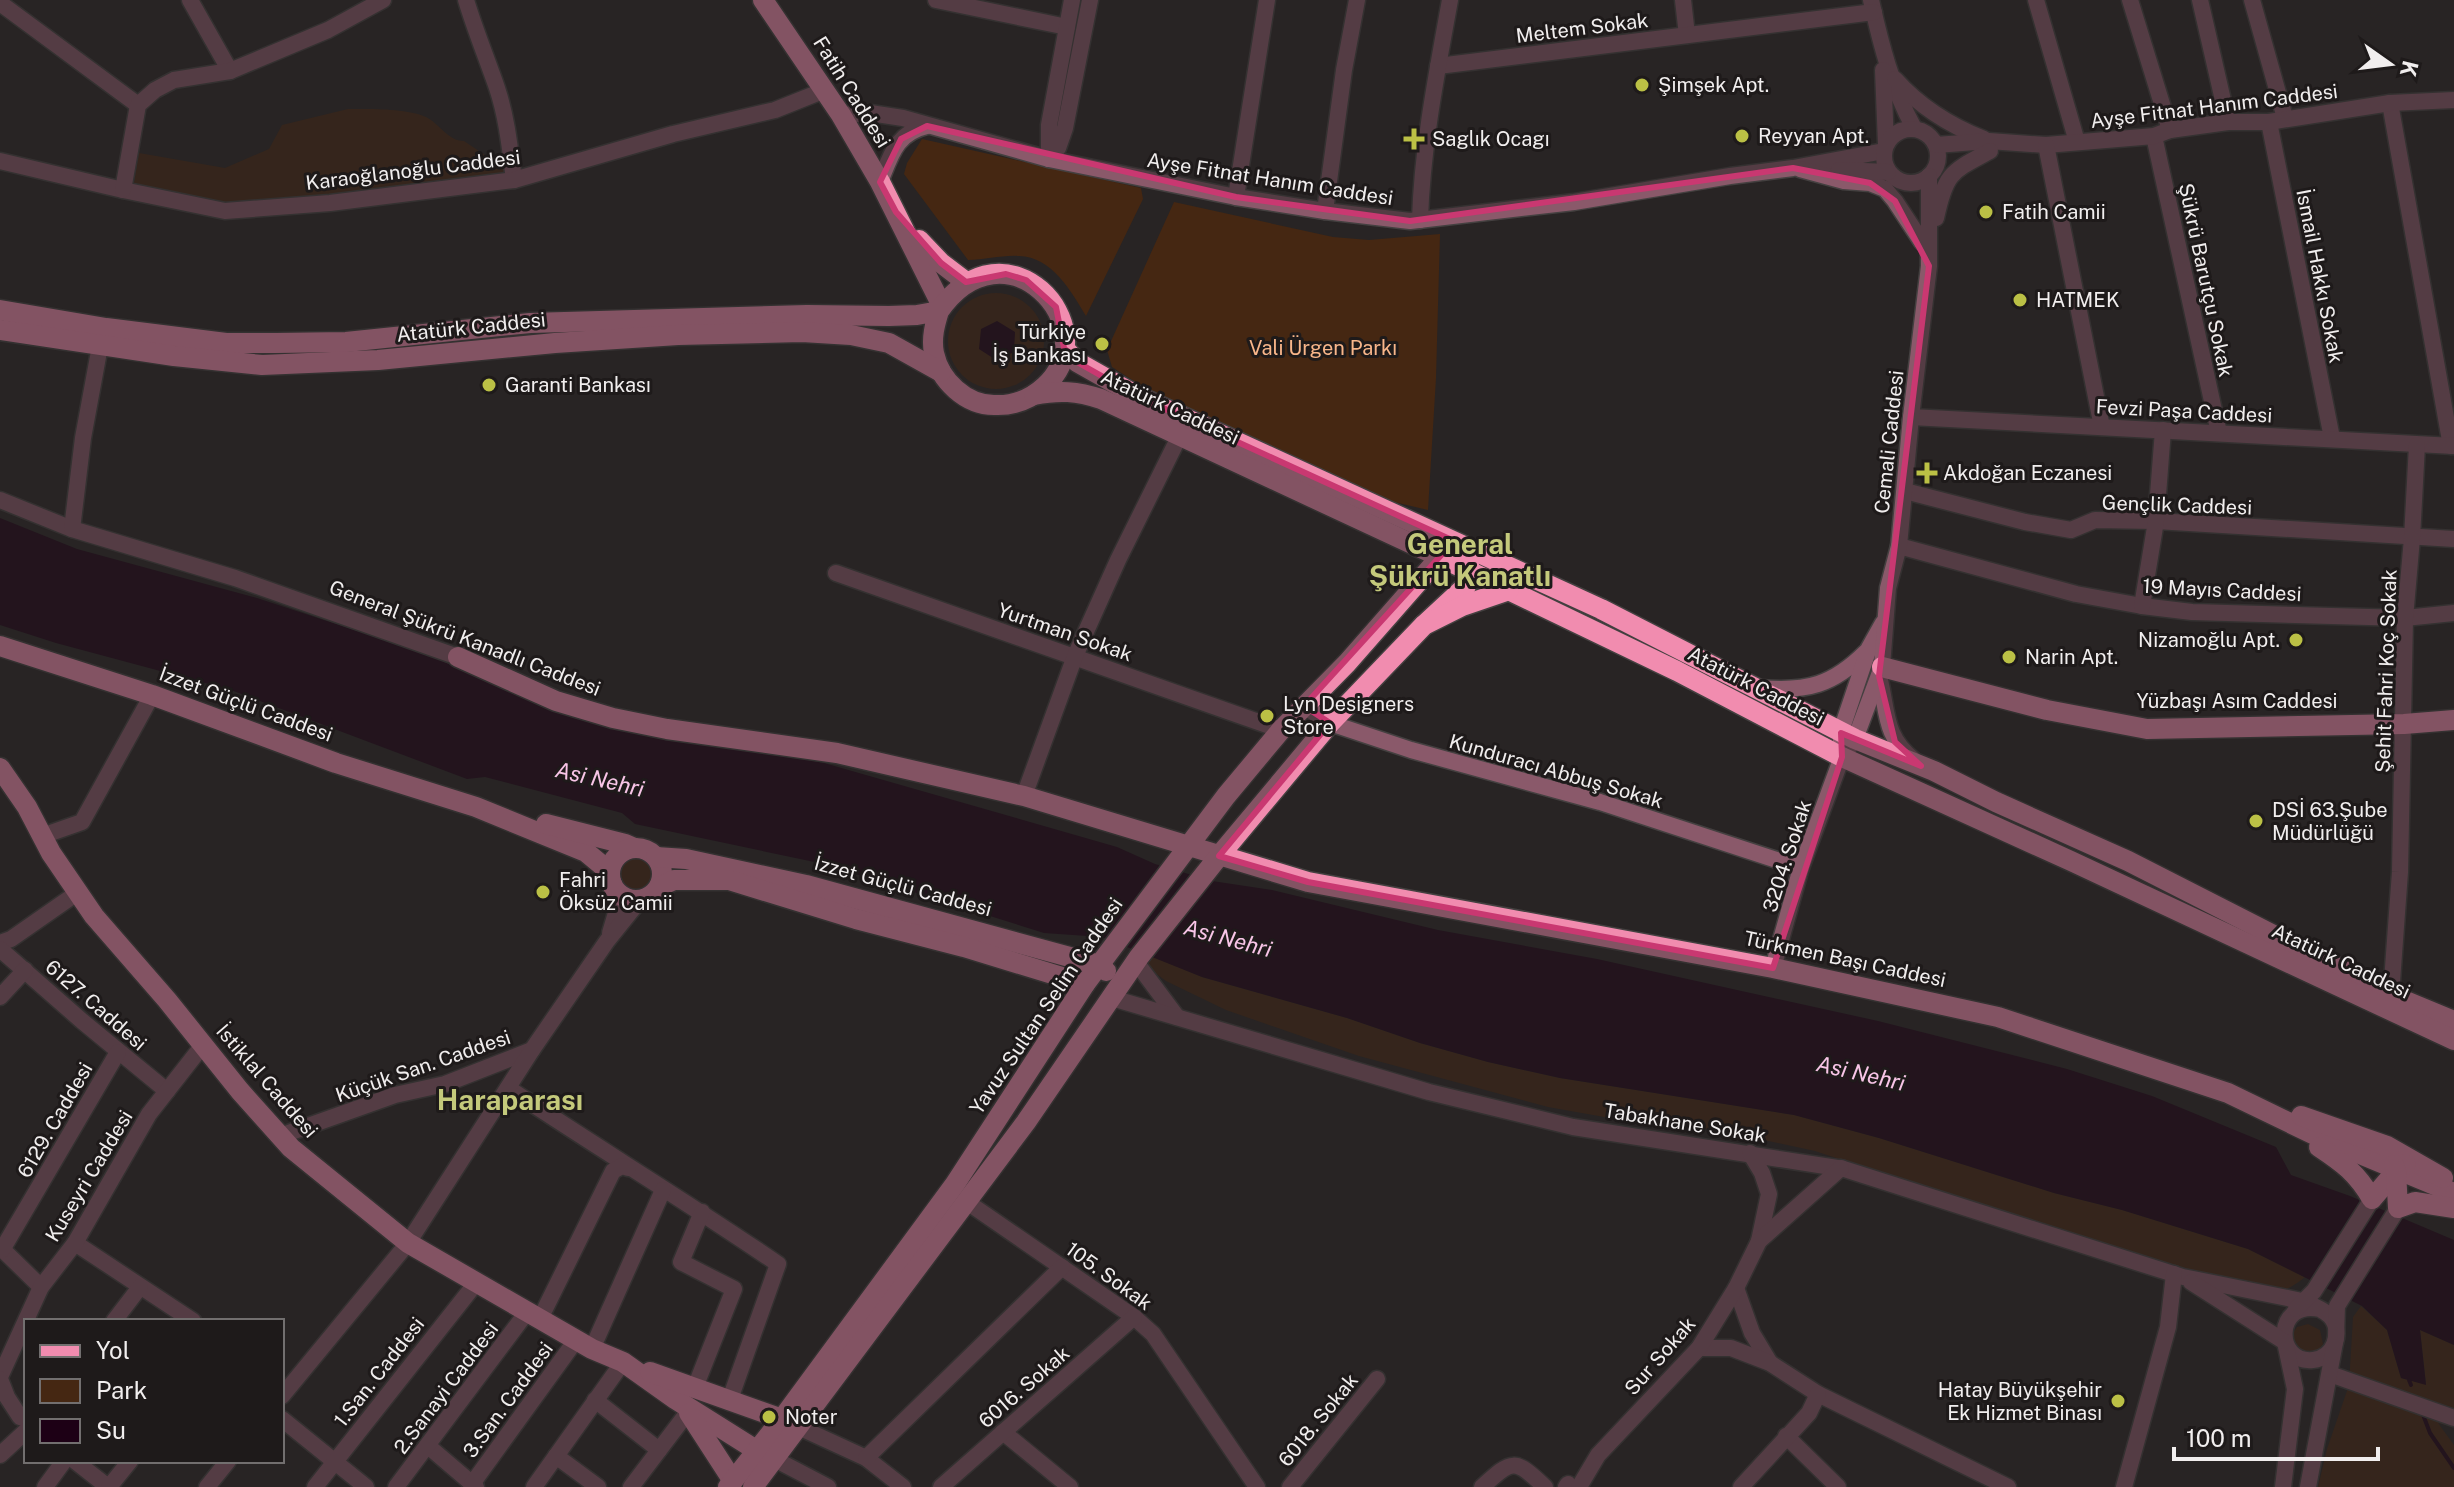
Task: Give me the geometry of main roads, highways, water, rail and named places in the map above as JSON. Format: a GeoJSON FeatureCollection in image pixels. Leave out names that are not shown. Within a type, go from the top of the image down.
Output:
{"type":"FeatureCollection","features":[{"type":"Feature","properties":{"kind":"main road","name":"Fatih Caddesi"},"geometry":{"type":"LineString","coordinates":[[763,0],[825,90],[880,182],[941,308]]}},
{"type":"Feature","properties":{"kind":"main road","name":"Fatih Caddesi"},"geometry":{"type":"LineString","coordinates":[[896,212],[932,255],[966,282]]}},
{"type":"Feature","properties":{"kind":"main road"},"geometry":{"type":"LineString","coordinates":[[941,372],[933,352],[933,331],[941,308],[951,293],[966,282],[985,275],[1006,274],[1026,280],[1043,291],[1056,307],[1063,327],[1064,348],[1059,366],[1048,383],[1034,395]]}},
{"type":"Feature","properties":{"kind":"main road","name":"Atatürk Caddesi"},"geometry":{"type":"LineString","coordinates":[[0,310],[106,328],[226,343],[276,343],[346,342],[530,323],[792,315],[917,315],[941,308]]}},
{"type":"Feature","properties":{"kind":"main road","name":"Atatürk Caddesi"},"geometry":{"type":"LineString","coordinates":[[0,330],[174,356],[262,365],[378,360],[678,335],[802,332],[851,335],[881,341],[911,353],[941,372],[954,389],[972,400],[993,406],[1014,404],[1057,390],[1078,392],[1101,399],[1470,571],[1677,671],[1842,757],[2454,1040]]}},
{"type":"Feature","properties":{"kind":"main road","name":"Atatürk Caddesi"},"geometry":{"type":"LineString","coordinates":[[1064,348],[1077,362],[1137,396],[1601,609],[1848,735],[2128,861],[2391,995],[2454,1021]]}},
{"type":"Feature","properties":{"kind":"main road"},"geometry":{"type":"LineString","coordinates":[[1424,625],[1466,586],[1470,571],[1466,547]]}},
{"type":"Feature","properties":{"kind":"main road","name":"Yavuz Sultan Selim Caddesi"},"geometry":{"type":"LineString","coordinates":[[738,1485],[967,1202],[1138,960],[1198,857],[1281,730],[1347,663],[1440,557],[1466,547]]}},
{"type":"Feature","properties":{"kind":"main road","name":"Yavuz Sultan Selim Caddesi"},"geometry":{"type":"LineString","coordinates":[[790,1423],[955,1184],[1104,958],[1424,625],[1462,606],[1509,590]]}},
{"type":"Feature","properties":{"kind":"main road","name":"İzzet Güçlü Caddesi"},"geometry":{"type":"LineString","coordinates":[[0,646],[152,695],[336,763],[476,807],[625,844],[656,857],[686,859],[806,885],[1104,958]]}},
{"type":"Feature","properties":{"kind":"main road","name":"General Şükrü Kanadlı Caddesi"},"geometry":{"type":"LineString","coordinates":[[458,657],[556,701],[613,718],[667,729],[837,753],[1024,796],[1198,857]]}},
{"type":"Feature","properties":{"kind":"main road","name":"Yüzbaşı Asım Caddesi"},"geometry":{"type":"LineString","coordinates":[[1881,671],[2047,710],[2147,729],[2404,724],[2454,720]]}},
{"type":"Feature","properties":{"kind":"main road","name":"İstiklal Caddesi"},"geometry":{"type":"LineString","coordinates":[[0,768],[27,807],[77,893],[240,1091],[291,1148],[408,1243],[533,1316],[623,1362],[790,1423]]}},
{"type":"Feature","properties":{"kind":"main road","name":"İzzet Güçlü Caddesi"},"geometry":{"type":"LineString","coordinates":[[476,807],[586,852],[604,867],[624,893]]}},
{"type":"Feature","properties":{"kind":"main road"},"geometry":{"type":"LineString","coordinates":[[634,848],[626,850],[614,861],[610,876],[624,893],[647,898],[659,887],[674,880],[729,880],[1085,984]]}},
{"type":"Feature","properties":{"kind":"main road"},"geometry":{"type":"LineString","coordinates":[[656,857],[662,872],[659,887]]}},
{"type":"Feature","properties":{"kind":"main road","name":"Türkmen Başı Caddesi"},"geometry":{"type":"LineString","coordinates":[[1198,857],[1308,882],[1773,968],[1998,1017],[2228,1093],[2396,1171],[2454,1193]]}},
{"type":"Feature","properties":{"kind":"main road"},"geometry":{"type":"LineString","coordinates":[[1104,958],[1112,998]]}},
{"type":"Feature","properties":{"kind":"main road"},"geometry":{"type":"LineString","coordinates":[[2228,1093],[2387,1146],[2454,1183]]}},
{"type":"Feature","properties":{"kind":"main road"},"geometry":{"type":"LineString","coordinates":[[2268,1112],[2349,1167],[2372,1199],[2406,1164],[2421,1166]]}},
{"type":"Feature","properties":{"kind":"main road"},"geometry":{"type":"LineString","coordinates":[[2387,1146],[2396,1171],[2398,1208],[2415,1202],[2454,1208]]}},
{"type":"Feature","properties":{"kind":"main road","name":"İstiklal Caddesi"},"geometry":{"type":"LineString","coordinates":[[623,1362],[682,1406],[765,1454]]}},
{"type":"Feature","properties":{"kind":"main road","name":"İstiklal Caddesi"},"geometry":{"type":"LineString","coordinates":[[682,1406],[738,1485]]}},
{"type":"Feature","properties":{"kind":"water"},"geometry":{"type":"Polygon","coordinates":[[[997,321],[1015,332],[1014,352],[996,360],[979,349],[981,329],[997,321]]]}},
{"type":"Feature","properties":{"kind":"water","name":"Asi Nehri"},"geometry":{"type":"Polygon","coordinates":[[[0,518],[77,549],[257,598],[427,654],[540,706],[577,718],[641,735],[824,763],[1117,847],[1155,864],[1212,881],[1272,890],[1438,930],[1597,959],[1878,1021],[2067,1069],[2152,1096],[2276,1147],[2291,1175],[2454,1240],[2454,1345],[2420,1330],[2426,1385],[2401,1378],[2387,1330],[2362,1306],[2248,1249],[1794,1115],[1560,1078],[1488,1062],[1202,977],[1102,937],[1044,933],[824,864],[635,824],[622,813],[485,777],[467,779],[231,690],[0,625],[0,518]]]}},
{"type":"Feature","properties":{"kind":"waterway"},"geometry":{"type":"LineString","coordinates":[[2409,1380],[2411,1385]]}},
{"type":"Feature","properties":{"kind":"waterway"},"geometry":{"type":"LineString","coordinates":[[2422,1412],[2430,1433],[2454,1468]]}},
{"type":"Feature","properties":{"kind":"place","name":"Şimşek Apt."},"geometry":{"type":"Point","coordinates":[1642,85]}},
{"type":"Feature","properties":{"kind":"place","name":"Reyyan Apt."},"geometry":{"type":"Point","coordinates":[1742,136]}},
{"type":"Feature","properties":{"kind":"place","name":"Saglık Ocagı"},"geometry":{"type":"Point","coordinates":[1414,139]}},
{"type":"Feature","properties":{"kind":"place","name":"Fatih Camii"},"geometry":{"type":"Point","coordinates":[1986,212]}},
{"type":"Feature","properties":{"kind":"place","name":"HATMEK"},"geometry":{"type":"Point","coordinates":[2020,300]}},
{"type":"Feature","properties":{"kind":"place","name":"Türkiye İş Bankası"},"geometry":{"type":"Point","coordinates":[1102,344]}},
{"type":"Feature","properties":{"kind":"place","name":"Garanti Bankası"},"geometry":{"type":"Point","coordinates":[489,385]}},
{"type":"Feature","properties":{"kind":"place","name":"Akdoğan Eczanesi"},"geometry":{"type":"Point","coordinates":[1927,473]}},
{"type":"Feature","properties":{"kind":"place","name":"Nizamoğlu Apt."},"geometry":{"type":"Point","coordinates":[2296,640]}},
{"type":"Feature","properties":{"kind":"place","name":"Narin Apt."},"geometry":{"type":"Point","coordinates":[2009,657]}},
{"type":"Feature","properties":{"kind":"place","name":"Lyn Designers Store"},"geometry":{"type":"Point","coordinates":[1267,716]}},
{"type":"Feature","properties":{"kind":"place","name":"DSİ 63.Şube Müdürlüğü"},"geometry":{"type":"Point","coordinates":[2256,821]}},
{"type":"Feature","properties":{"kind":"place","name":"Fahri Öksüz Camii"},"geometry":{"type":"Point","coordinates":[543,892]}},
{"type":"Feature","properties":{"kind":"place","name":"Hatay Büyükşehir Ek Hizmet Binası"},"geometry":{"type":"Point","coordinates":[2118,1401]}},
{"type":"Feature","properties":{"kind":"place","name":"Noter"},"geometry":{"type":"Point","coordinates":[769,1417]}},
{"type":"Feature","properties":{"kind":"district","name":"General Şükrü Kanatlı"},"geometry":{"type":"Point","coordinates":[1460,559]}},
{"type":"Feature","properties":{"kind":"district","name":"Haraparası"},"geometry":{"type":"Point","coordinates":[510,1099]}},
{"type":"Feature","properties":{"kind":"park label","name":"Vali Ürgen Parkı"},"geometry":{"type":"Point","coordinates":[1323,348]}}]}
